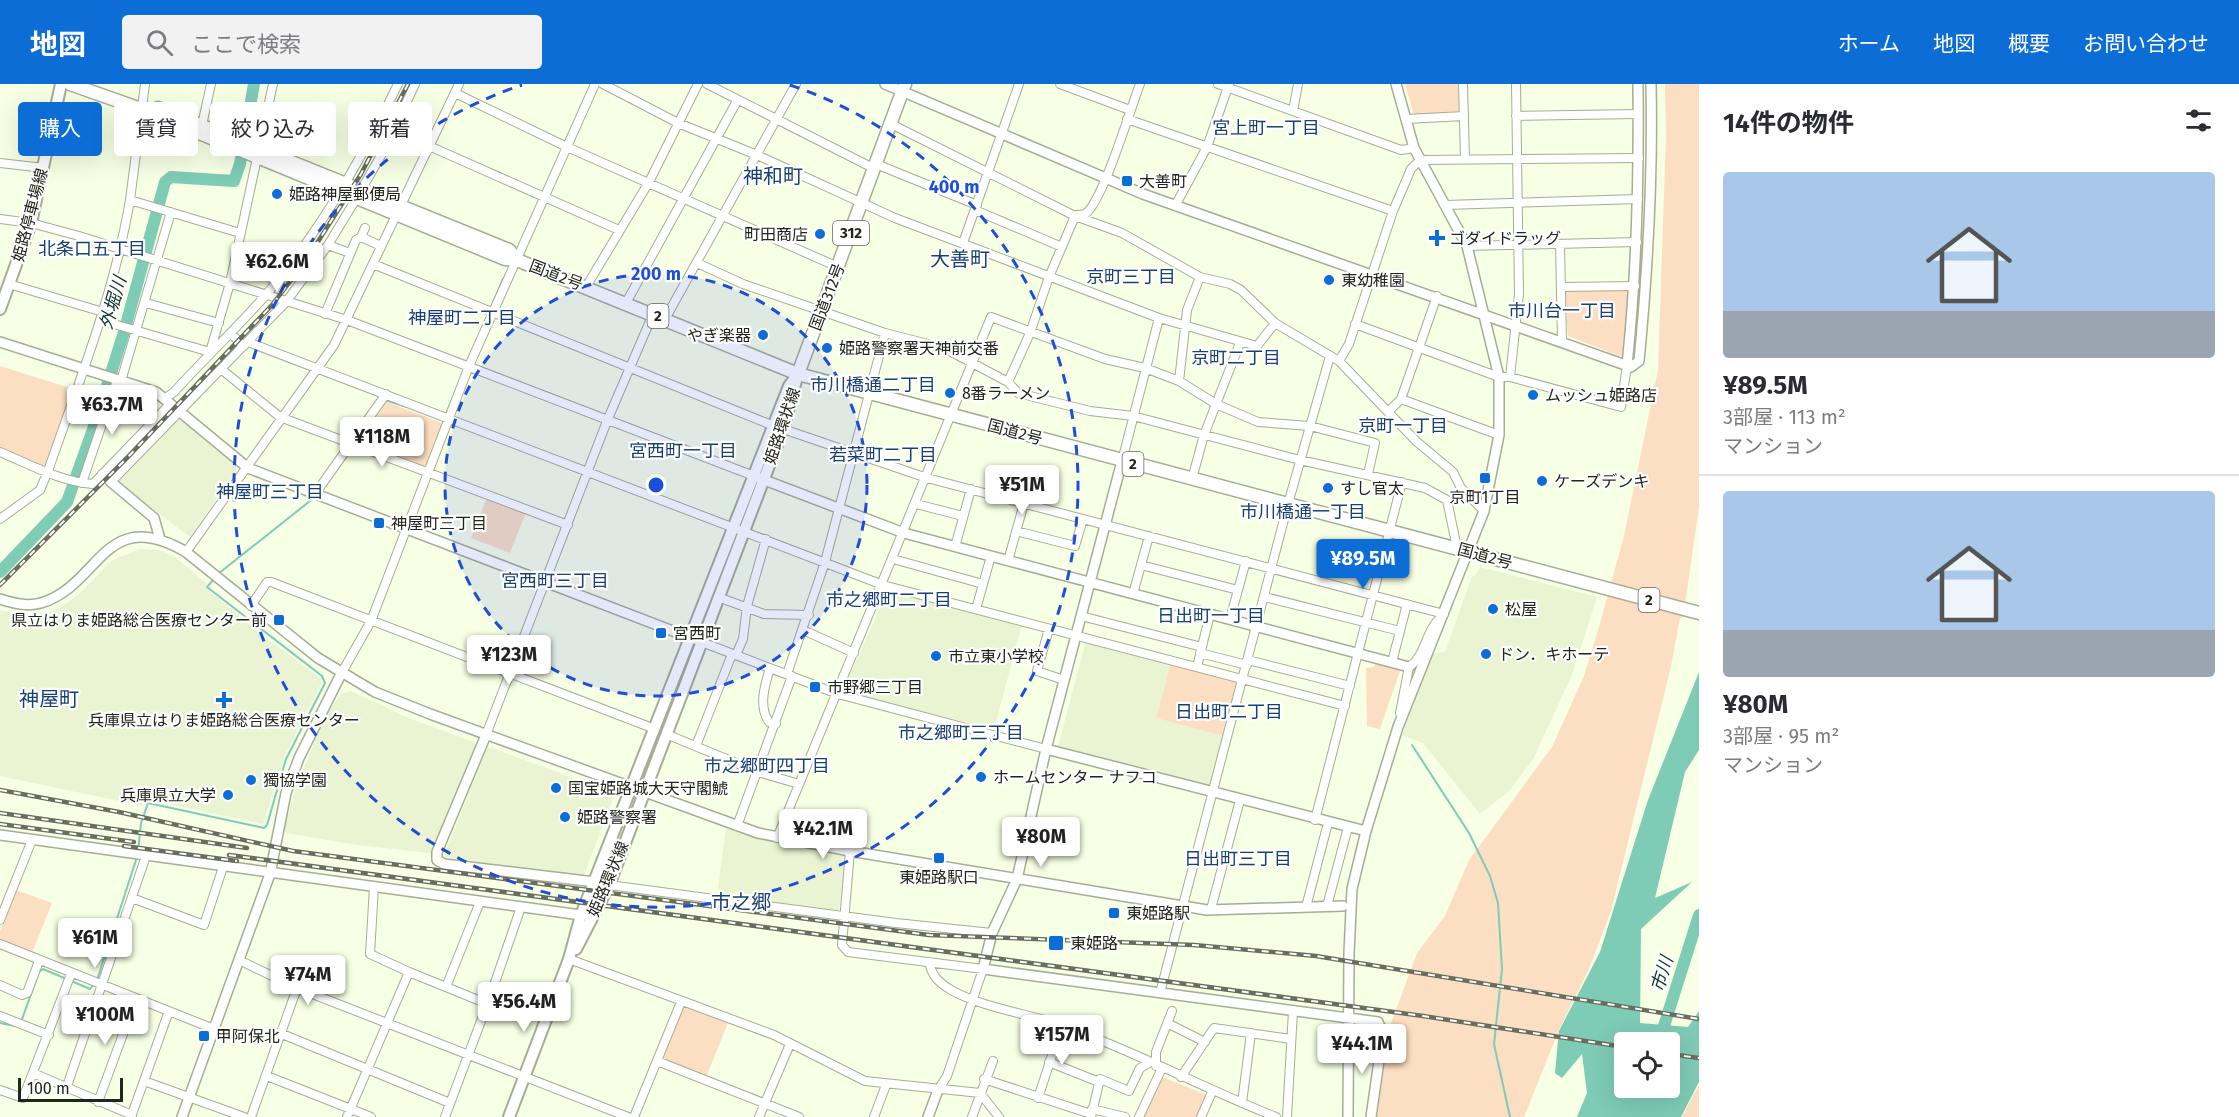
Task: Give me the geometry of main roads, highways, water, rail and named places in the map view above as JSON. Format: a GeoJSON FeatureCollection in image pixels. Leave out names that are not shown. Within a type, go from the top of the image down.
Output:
{"type":"FeatureCollection","features":[{"type":"Feature","properties":{"kind":"highway","name":"国道2号"},"geometry":{"type":"LineString","coordinates":[[70,84],[132,102]]}},
{"type":"Feature","properties":{"kind":"highway","name":"国道2号"},"geometry":{"type":"LineString","coordinates":[[92,84],[135,102]]}},
{"type":"Feature","properties":{"kind":"highway","name":"国道312号"},"geometry":{"type":"LineString","coordinates":[[798,374],[904,88]]}},
{"type":"Feature","properties":{"kind":"highway","name":"国道2号"},"geometry":{"type":"LineString","coordinates":[[265,156],[398,211],[509,250],[517,260],[798,374],[1699,613]]}},
{"type":"Feature","properties":{"kind":"main road","name":"姫路停車場線"},"geometry":{"type":"LineString","coordinates":[[0,309],[31,223],[61,84]]}},
{"type":"Feature","properties":{"kind":"main road","name":"姫路環状線"},"geometry":{"type":"LineString","coordinates":[[569,959],[609,885],[643,790],[660,732],[779,428],[789,386],[798,374]]}},
{"type":"Feature","properties":{"kind":"main road","name":"姫路環状線"},"geometry":{"type":"LineString","coordinates":[[695,640],[718,597],[739,529]]}},
{"type":"Feature","properties":{"kind":"main road","name":"姫路環状線"},"geometry":{"type":"LineString","coordinates":[[509,1117],[523,1075],[569,959],[581,915],[632,786],[660,732]]}},
{"type":"Feature","properties":{"kind":"water"},"geometry":{"type":"Polygon","coordinates":[[[1699,672],[1699,750],[1685,772],[1655,898],[1692,882],[1641,929],[1640,1023],[1688,1027],[1699,1011],[1699,1082],[1681,1117],[1577,1117],[1587,1093],[1582,1054],[1562,1078],[1555,1073],[1559,1031],[1600,952],[1648,800],[1699,672]]]}},
{"type":"Feature","properties":{"kind":"waterway","name":"外堀川"},"geometry":{"type":"LineString","coordinates":[[0,572],[67,502],[124,332],[165,182],[171,177],[234,181],[240,164],[254,84]]}},
{"type":"Feature","properties":{"kind":"waterway"},"geometry":{"type":"LineString","coordinates":[[446,414],[503,279]]}},
{"type":"Feature","properties":{"kind":"waterway"},"geometry":{"type":"LineString","coordinates":[[385,400],[407,407]]}},
{"type":"Feature","properties":{"kind":"waterway"},"geometry":{"type":"LineString","coordinates":[[218,574],[315,497]]}},
{"type":"Feature","properties":{"kind":"waterway"},"geometry":{"type":"LineString","coordinates":[[138,852],[141,823],[148,803],[264,828],[267,825],[286,759],[325,683],[322,676],[207,587],[215,578]]}},
{"type":"Feature","properties":{"kind":"waterway"},"geometry":{"type":"LineString","coordinates":[[1412,745],[1469,833],[1490,876],[1498,903],[1502,969],[1494,1044],[1510,1117]]}},
{"type":"Feature","properties":{"kind":"waterway"},"geometry":{"type":"LineString","coordinates":[[97,980],[137,857]]}},
{"type":"Feature","properties":{"kind":"waterway","name":"市川"},"geometry":{"type":"LineString","coordinates":[[1662,1032],[1699,915]]}},
{"type":"Feature","properties":{"kind":"waterway"},"geometry":{"type":"LineString","coordinates":[[21,1022],[39,972],[43,969],[90,989],[94,984]]}},
{"type":"Feature","properties":{"kind":"waterway"},"geometry":{"type":"LineString","coordinates":[[0,1023],[20,1027]]}},
{"type":"Feature","properties":{"kind":"railway"},"geometry":{"type":"LineString","coordinates":[[0,585],[128,457],[272,305],[305,262],[361,174],[408,84]]}},
{"type":"Feature","properties":{"kind":"railway"},"geometry":{"type":"LineString","coordinates":[[0,790],[119,812],[293,851],[929,935],[1194,945],[1316,956],[1699,1019]]}},
{"type":"Feature","properties":{"kind":"railway"},"geometry":{"type":"LineString","coordinates":[[0,813],[247,848]]}},
{"type":"Feature","properties":{"kind":"railway"},"geometry":{"type":"LineString","coordinates":[[0,824],[134,842]]}},
{"type":"Feature","properties":{"kind":"railway"},"geometry":{"type":"LineString","coordinates":[[124,846],[237,861]]}},
{"type":"Feature","properties":{"kind":"railway"},"geometry":{"type":"LineString","coordinates":[[229,855],[1423,1016],[1614,1045]]}},
{"type":"Feature","properties":{"kind":"railway"},"geometry":{"type":"LineString","coordinates":[[1680,1055],[1699,1058]]}},
{"type":"Feature","properties":{"kind":"place","name":"大善町"},"geometry":{"type":"Point","coordinates":[1127,181]}},
{"type":"Feature","properties":{"kind":"place","name":"姫路神屋郵便局"},"geometry":{"type":"Point","coordinates":[277,194]}},
{"type":"Feature","properties":{"kind":"place","name":"町田商店"},"geometry":{"type":"Point","coordinates":[820,234]}},
{"type":"Feature","properties":{"kind":"place","name":"ゴダイドラッグ"},"geometry":{"type":"Point","coordinates":[1437,238]}},
{"type":"Feature","properties":{"kind":"place","name":"東幼稚園"},"geometry":{"type":"Point","coordinates":[1329,280]}},
{"type":"Feature","properties":{"kind":"place","name":"やぎ楽器"},"geometry":{"type":"Point","coordinates":[763,335]}},
{"type":"Feature","properties":{"kind":"place","name":"姫路警察署天神前交番"},"geometry":{"type":"Point","coordinates":[827,348]}},
{"type":"Feature","properties":{"kind":"place","name":"8番ラーメン"},"geometry":{"type":"Point","coordinates":[950,393]}},
{"type":"Feature","properties":{"kind":"place","name":"ムッシュ姫路店"},"geometry":{"type":"Point","coordinates":[1533,395]}},
{"type":"Feature","properties":{"kind":"place","name":"京町1丁目"},"geometry":{"type":"Point","coordinates":[1485,478]}},
{"type":"Feature","properties":{"kind":"place","name":"ケーズデンキ"},"geometry":{"type":"Point","coordinates":[1542,481]}},
{"type":"Feature","properties":{"kind":"place","name":"すし官太"},"geometry":{"type":"Point","coordinates":[1328,488]}},
{"type":"Feature","properties":{"kind":"place","name":"神屋町三丁目"},"geometry":{"type":"Point","coordinates":[379,523]}},
{"type":"Feature","properties":{"kind":"place","name":"松屋"},"geometry":{"type":"Point","coordinates":[1493,609]}},
{"type":"Feature","properties":{"kind":"place","name":"県立はりま姫路総合医療センター前"},"geometry":{"type":"Point","coordinates":[279,620]}},
{"type":"Feature","properties":{"kind":"place","name":"宮西町"},"geometry":{"type":"Point","coordinates":[661,633]}},
{"type":"Feature","properties":{"kind":"place","name":"ドン．キホーテ"},"geometry":{"type":"Point","coordinates":[1486,654]}},
{"type":"Feature","properties":{"kind":"place","name":"市立東小学校"},"geometry":{"type":"Point","coordinates":[936,656]}},
{"type":"Feature","properties":{"kind":"place","name":"市野郷三丁目"},"geometry":{"type":"Point","coordinates":[815,687]}},
{"type":"Feature","properties":{"kind":"place","name":"兵庫県立はりま姫路総合医療センター"},"geometry":{"type":"Point","coordinates":[224,700]}},
{"type":"Feature","properties":{"kind":"place","name":"ホームセンター ナフコ"},"geometry":{"type":"Point","coordinates":[981,777]}},
{"type":"Feature","properties":{"kind":"place","name":"獨協学園"},"geometry":{"type":"Point","coordinates":[251,780]}},
{"type":"Feature","properties":{"kind":"place","name":"国宝姫路城大天守閣鯱"},"geometry":{"type":"Point","coordinates":[556,788]}},
{"type":"Feature","properties":{"kind":"place","name":"兵庫県立大学"},"geometry":{"type":"Point","coordinates":[228,795]}},
{"type":"Feature","properties":{"kind":"place","name":"姫路警察署"},"geometry":{"type":"Point","coordinates":[565,817]}},
{"type":"Feature","properties":{"kind":"place","name":"東姫路駅口"},"geometry":{"type":"Point","coordinates":[939,858]}},
{"type":"Feature","properties":{"kind":"place","name":"東姫路駅"},"geometry":{"type":"Point","coordinates":[1114,913]}},
{"type":"Feature","properties":{"kind":"place","name":"東姫路"},"geometry":{"type":"Point","coordinates":[1056,943]}},
{"type":"Feature","properties":{"kind":"place","name":"甲阿保北"},"geometry":{"type":"Point","coordinates":[204,1036]}},
{"type":"Feature","properties":{"kind":"district","name":"宮上町一丁目"},"geometry":{"type":"Point","coordinates":[1266,128]}},
{"type":"Feature","properties":{"kind":"district","name":"神和町"},"geometry":{"type":"Point","coordinates":[773,176]}},
{"type":"Feature","properties":{"kind":"district","name":"北条口五丁目"},"geometry":{"type":"Point","coordinates":[92,249]}},
{"type":"Feature","properties":{"kind":"district","name":"大善町"},"geometry":{"type":"Point","coordinates":[960,259]}},
{"type":"Feature","properties":{"kind":"district","name":"京町三丁目"},"geometry":{"type":"Point","coordinates":[1131,277]}},
{"type":"Feature","properties":{"kind":"district","name":"市川台一丁目"},"geometry":{"type":"Point","coordinates":[1562,311]}},
{"type":"Feature","properties":{"kind":"district","name":"神屋町二丁目"},"geometry":{"type":"Point","coordinates":[462,318]}},
{"type":"Feature","properties":{"kind":"district","name":"京町二丁目"},"geometry":{"type":"Point","coordinates":[1236,358]}},
{"type":"Feature","properties":{"kind":"district","name":"市川橋通二丁目"},"geometry":{"type":"Point","coordinates":[873,385]}},
{"type":"Feature","properties":{"kind":"district","name":"京町一丁目"},"geometry":{"type":"Point","coordinates":[1403,426]}},
{"type":"Feature","properties":{"kind":"district","name":"宮西町一丁目"},"geometry":{"type":"Point","coordinates":[683,451]}},
{"type":"Feature","properties":{"kind":"district","name":"若菜町二丁目"},"geometry":{"type":"Point","coordinates":[883,455]}},
{"type":"Feature","properties":{"kind":"district","name":"神屋町三丁目"},"geometry":{"type":"Point","coordinates":[270,492]}},
{"type":"Feature","properties":{"kind":"district","name":"市川橋通一丁目"},"geometry":{"type":"Point","coordinates":[1303,512]}},
{"type":"Feature","properties":{"kind":"district","name":"宮西町三丁目"},"geometry":{"type":"Point","coordinates":[555,581]}},
{"type":"Feature","properties":{"kind":"district","name":"市之郷町二丁目"},"geometry":{"type":"Point","coordinates":[889,600]}},
{"type":"Feature","properties":{"kind":"district","name":"日出町一丁目"},"geometry":{"type":"Point","coordinates":[1211,616]}},
{"type":"Feature","properties":{"kind":"district","name":"神屋町"},"geometry":{"type":"Point","coordinates":[49,699]}},
{"type":"Feature","properties":{"kind":"district","name":"日出町二丁目"},"geometry":{"type":"Point","coordinates":[1229,712]}},
{"type":"Feature","properties":{"kind":"district","name":"市之郷町三丁目"},"geometry":{"type":"Point","coordinates":[961,733]}},
{"type":"Feature","properties":{"kind":"district","name":"市之郷町四丁目"},"geometry":{"type":"Point","coordinates":[767,766]}},
{"type":"Feature","properties":{"kind":"district","name":"日出町三丁目"},"geometry":{"type":"Point","coordinates":[1238,859]}},
{"type":"Feature","properties":{"kind":"district","name":"市之郷"},"geometry":{"type":"Point","coordinates":[741,902]}}]}
